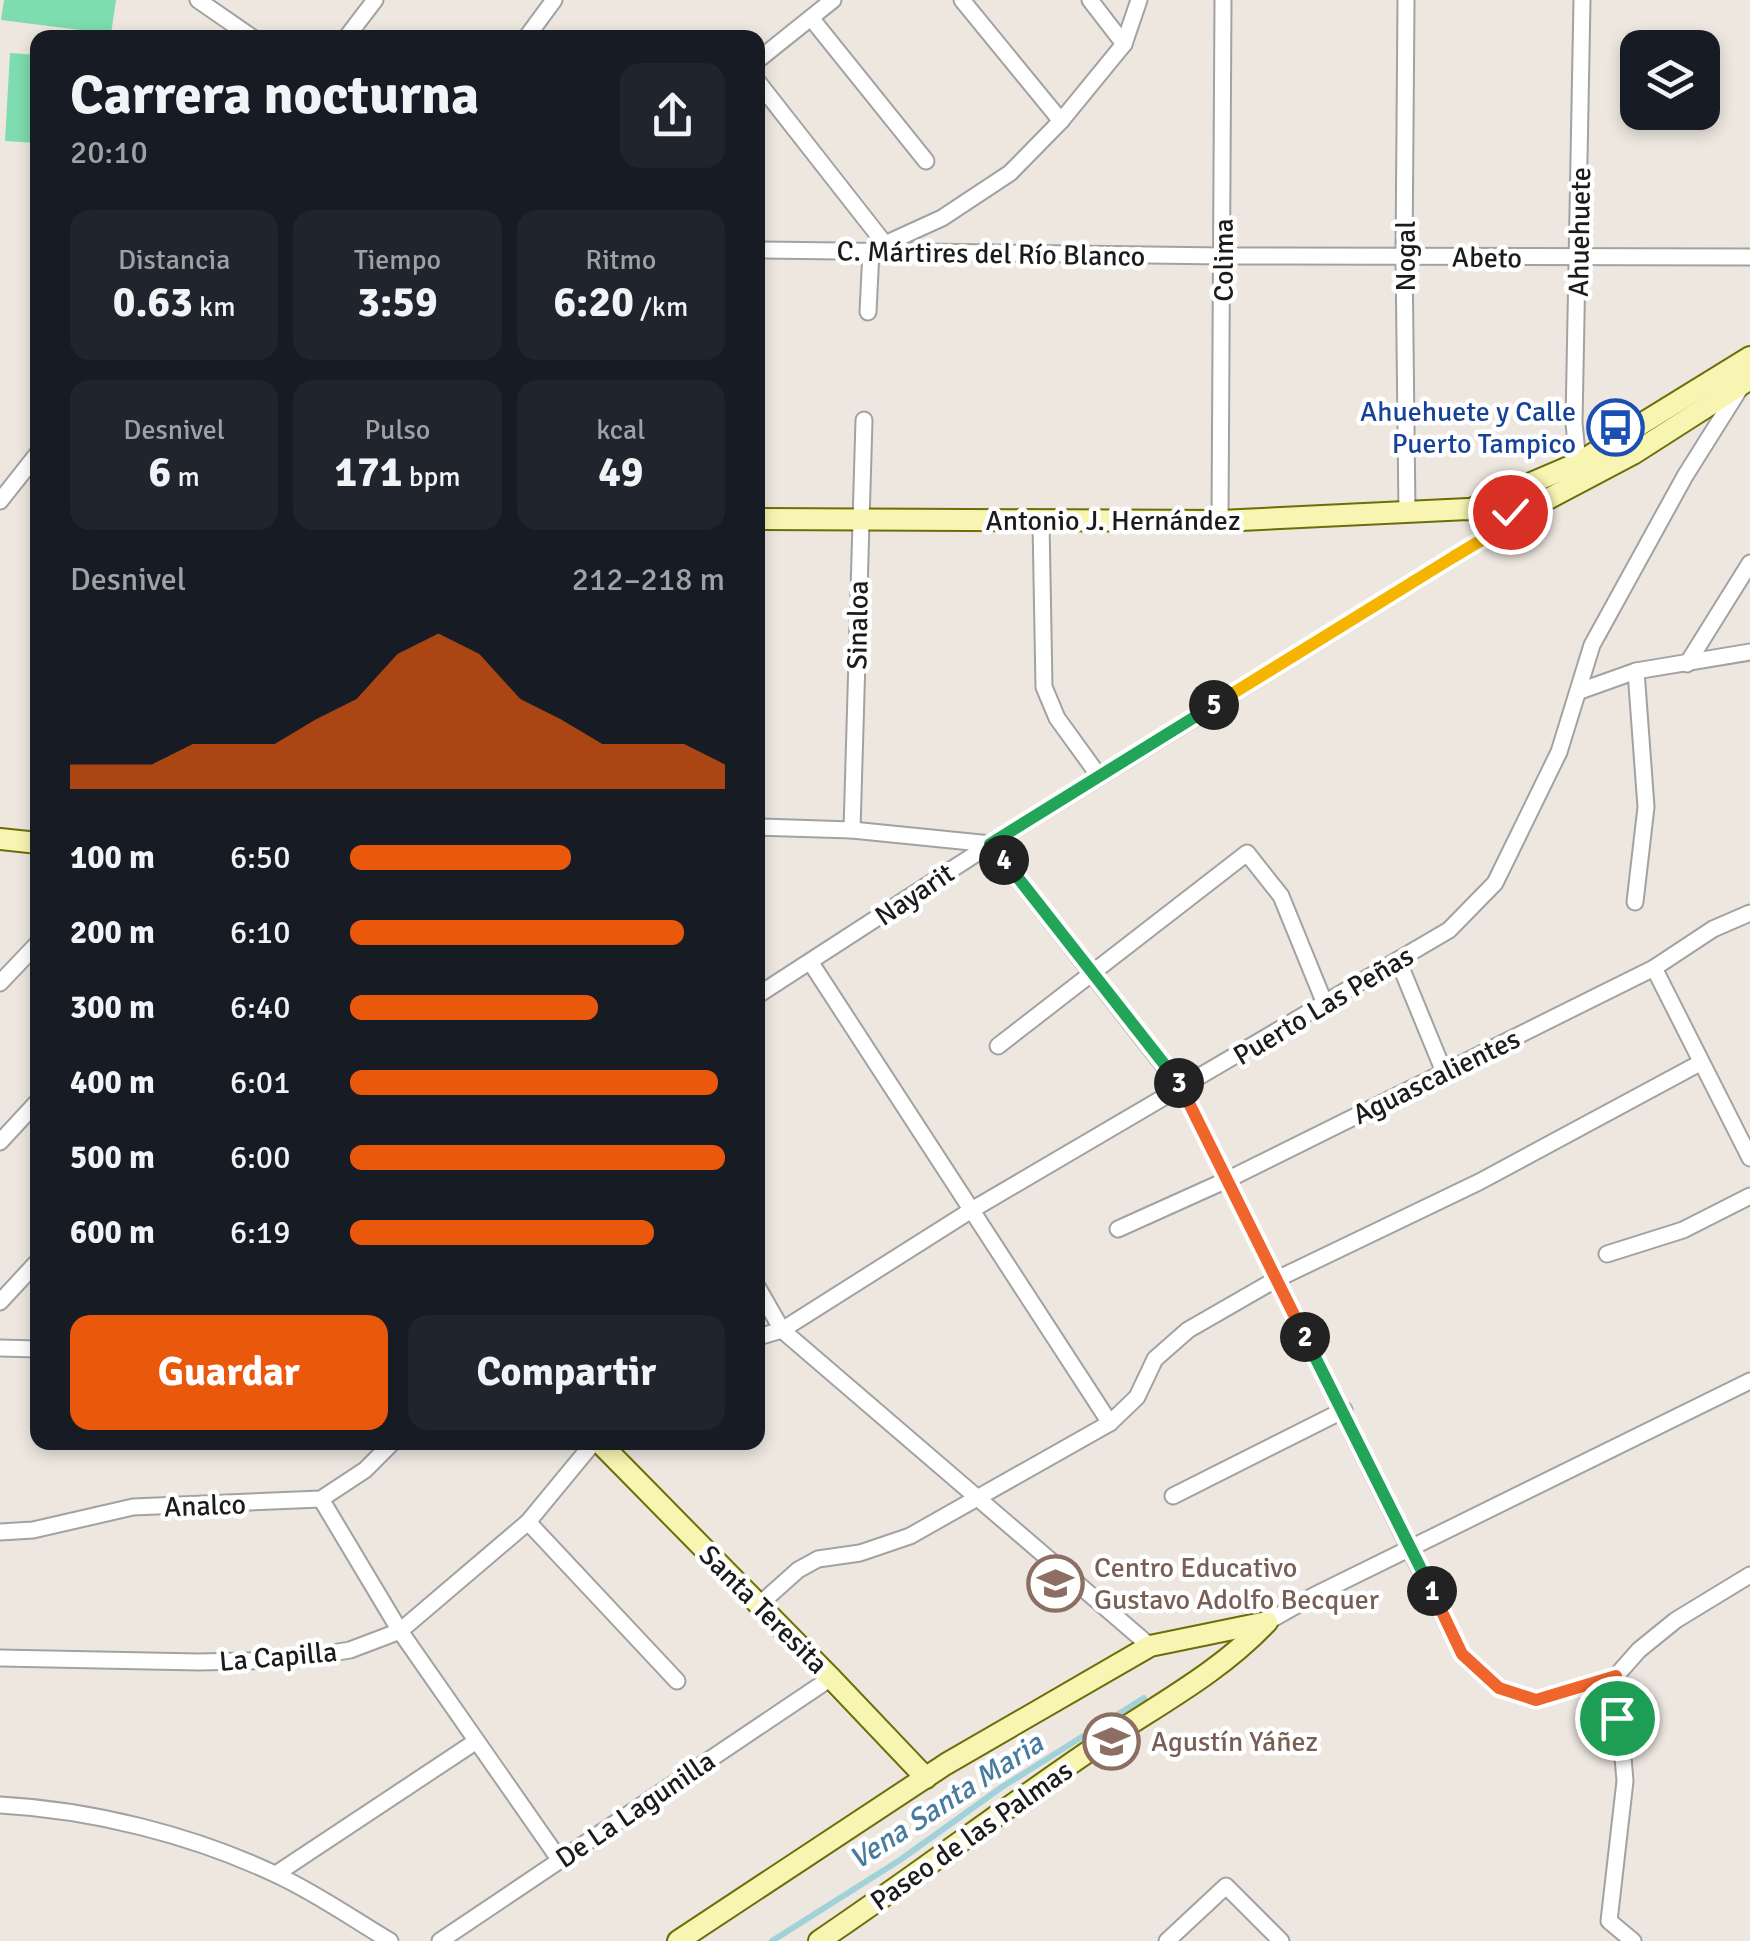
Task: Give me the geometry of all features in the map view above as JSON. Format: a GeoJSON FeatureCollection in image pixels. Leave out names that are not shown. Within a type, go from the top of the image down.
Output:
{"type":"FeatureCollection","features":[{"type":"Feature","properties":{"kind":"street"},"geometry":{"type":"LineString","coordinates":[[198,0],[241,30]]}},
{"type":"Feature","properties":{"kind":"street"},"geometry":{"type":"LineString","coordinates":[[352,30],[374,0]]}},
{"type":"Feature","properties":{"kind":"street"},"geometry":{"type":"LineString","coordinates":[[532,30],[554,0]]}},
{"type":"Feature","properties":{"kind":"street"},"geometry":{"type":"LineString","coordinates":[[765,54],[833,0]]}},
{"type":"Feature","properties":{"kind":"street"},"geometry":{"type":"LineString","coordinates":[[962,0],[1060,121]]}},
{"type":"Feature","properties":{"kind":"street"},"geometry":{"type":"LineString","coordinates":[[1090,0],[1124,44]]}},
{"type":"Feature","properties":{"kind":"street"},"geometry":{"type":"LineString","coordinates":[[878,248],[942,218],[1010,173],[1060,121],[1124,44],[1139,0]]}},
{"type":"Feature","properties":{"kind":"street","name":"Colima"},"geometry":{"type":"LineString","coordinates":[[1220,520],[1223,0]]}},
{"type":"Feature","properties":{"kind":"street","name":"Nogal"},"geometry":{"type":"LineString","coordinates":[[1406,0],[1408,513]]}},
{"type":"Feature","properties":{"kind":"street","name":"Ahuehuete"},"geometry":{"type":"LineString","coordinates":[[1578,464],[1574,423],[1582,0]]}},
{"type":"Feature","properties":{"kind":"street"},"geometry":{"type":"LineString","coordinates":[[811,18],[926,161]]}},
{"type":"Feature","properties":{"kind":"street"},"geometry":{"type":"LineString","coordinates":[[765,92],[878,248],[868,312]]}},
{"type":"Feature","properties":{"kind":"street","name":"C. Mártires del Río Blanco"},"geometry":{"type":"LineString","coordinates":[[765,250],[878,248],[1224,256]]}},
{"type":"Feature","properties":{"kind":"street","name":"Abeto"},"geometry":{"type":"LineString","coordinates":[[1224,256],[1750,257]]}},
{"type":"Feature","properties":{"kind":"street"},"geometry":{"type":"LineString","coordinates":[[1509,503],[1750,359]]}},
{"type":"Feature","properties":{"kind":"street","name":"Puerto Las Peñas"},"geometry":{"type":"LineString","coordinates":[[765,1334],[782,1330],[970,1211],[1449,930],[1495,883],[1559,752],[1592,645],[1685,476],[1746,382],[1750,359]]}},
{"type":"Feature","properties":{"kind":"street"},"geometry":{"type":"LineString","coordinates":[[1509,503],[1542,502],[1633,454],[1746,382]]}},
{"type":"Feature","properties":{"kind":"street","name":"Sinaloa"},"geometry":{"type":"LineString","coordinates":[[852,830],[864,420]]}},
{"type":"Feature","properties":{"kind":"street"},"geometry":{"type":"LineString","coordinates":[[0,501],[30,463]]}},
{"type":"Feature","properties":{"kind":"street","name":"Antonio J. Hernández"},"geometry":{"type":"LineString","coordinates":[[765,519],[1220,520],[1468,510],[1509,503]]}},
{"type":"Feature","properties":{"kind":"street","name":"Nayarit"},"geometry":{"type":"LineString","coordinates":[[765,991],[990,844],[1485,538],[1509,503]]}},
{"type":"Feature","properties":{"kind":"street"},"geometry":{"type":"LineString","coordinates":[[1040,522],[1044,687],[1057,718],[1100,776]]}},
{"type":"Feature","properties":{"kind":"street"},"geometry":{"type":"LineString","coordinates":[[1687,664],[1750,563]]}},
{"type":"Feature","properties":{"kind":"street"},"geometry":{"type":"LineString","coordinates":[[1580,691],[1636,671],[1750,652]]}},
{"type":"Feature","properties":{"kind":"street"},"geometry":{"type":"LineString","coordinates":[[1635,902],[1646,807],[1636,671]]}},
{"type":"Feature","properties":{"kind":"street"},"geometry":{"type":"LineString","coordinates":[[765,827],[852,830],[990,844],[1182,1088],[1462,1654],[1499,1688],[1536,1700],[1616,1676],[1639,1650],[1676,1620],[1750,1575]]}},
{"type":"Feature","properties":{"kind":"street"},"geometry":{"type":"LineString","coordinates":[[0,839],[30,842]]}},
{"type":"Feature","properties":{"kind":"street"},"geometry":{"type":"LineString","coordinates":[[998,1046],[1247,853],[1282,896],[1325,1004]]}},
{"type":"Feature","properties":{"kind":"street","name":"Aguascalientes"},"geometry":{"type":"LineString","coordinates":[[1118,1229],[1229,1179],[1654,968],[1713,929],[1750,913]]}},
{"type":"Feature","properties":{"kind":"street"},"geometry":{"type":"LineString","coordinates":[[0,983],[30,951]]}},
{"type":"Feature","properties":{"kind":"street"},"geometry":{"type":"LineString","coordinates":[[1398,960],[1444,1072]]}},
{"type":"Feature","properties":{"kind":"street"},"geometry":{"type":"LineString","coordinates":[[811,963],[1110,1423]]}},
{"type":"Feature","properties":{"kind":"street"},"geometry":{"type":"LineString","coordinates":[[1654,968],[1750,1158]]}},
{"type":"Feature","properties":{"kind":"street"},"geometry":{"type":"LineString","coordinates":[[760,1604],[798,1570],[818,1558],[860,1553],[910,1536],[1110,1423],[1137,1397],[1156,1359],[1188,1330],[1276,1280],[1480,1182],[1700,1063]]}},
{"type":"Feature","properties":{"kind":"street"},"geometry":{"type":"LineString","coordinates":[[0,1142],[30,1110]]}},
{"type":"Feature","properties":{"kind":"street"},"geometry":{"type":"LineString","coordinates":[[1607,1254],[1682,1230],[1750,1196]]}},
{"type":"Feature","properties":{"kind":"street"},"geometry":{"type":"LineString","coordinates":[[0,1302],[30,1270]]}},
{"type":"Feature","properties":{"kind":"street"},"geometry":{"type":"LineString","coordinates":[[765,1300],[782,1330],[1150,1646]]}},
{"type":"Feature","properties":{"kind":"street"},"geometry":{"type":"LineString","coordinates":[[0,1348],[30,1349]]}},
{"type":"Feature","properties":{"kind":"street","name":"Paseo de las Palmas"},"geometry":{"type":"LineString","coordinates":[[820,1941],[1102,1742],[1197,1683],[1240,1651],[1268,1622],[1315,1595],[1750,1381]]}},
{"type":"Feature","properties":{"kind":"street"},"geometry":{"type":"LineString","coordinates":[[1174,1496],[1344,1410]]}},
{"type":"Feature","properties":{"kind":"street"},"geometry":{"type":"LineString","coordinates":[[385,1450],[366,1470],[321,1499],[400,1631],[559,1859]]}},
{"type":"Feature","properties":{"kind":"street","name":"La Capilla"},"geometry":{"type":"LineString","coordinates":[[0,1658],[289,1660],[350,1650],[400,1631],[528,1522],[589,1450]]}},
{"type":"Feature","properties":{"kind":"street","name":"Santa Teresita"},"geometry":{"type":"LineString","coordinates":[[604,1450],[760,1604],[926,1778]]}},
{"type":"Feature","properties":{"kind":"street","name":"Analco"},"geometry":{"type":"LineString","coordinates":[[0,1532],[32,1530],[134,1507],[321,1499]]}},
{"type":"Feature","properties":{"kind":"street"},"geometry":{"type":"LineString","coordinates":[[528,1522],[676,1681]]}},
{"type":"Feature","properties":{"kind":"street","name":"Paseo de las Palmas"},"geometry":{"type":"LineString","coordinates":[[678,1941],[926,1778],[1150,1646],[1268,1622]]}},
{"type":"Feature","properties":{"kind":"street"},"geometry":{"type":"LineString","coordinates":[[1616,1676],[1625,1782],[1610,1921],[1633,1941]]}},
{"type":"Feature","properties":{"kind":"street","name":"De La Lagunilla"},"geometry":{"type":"LineString","coordinates":[[440,1941],[832,1678]]}},
{"type":"Feature","properties":{"kind":"street"},"geometry":{"type":"LineString","coordinates":[[276,1874],[475,1742]]}},
{"type":"Feature","properties":{"kind":"street"},"geometry":{"type":"LineString","coordinates":[[0,1805],[49,1808],[158,1831],[276,1874],[390,1941]]}},
{"type":"Feature","properties":{"kind":"street"},"geometry":{"type":"LineString","coordinates":[[1167,1941],[1226,1886],[1281,1941]]}},
{"type":"Feature","properties":{"kind":"green space"},"geometry":{"type":"Polygon","coordinates":[[[4,0],[116,0],[112,30],[1,20],[4,0]]]}},
{"type":"Feature","properties":{"kind":"green space"},"geometry":{"type":"Polygon","coordinates":[[[10,53],[30,54],[30,143],[5,141],[10,53]]]}},
{"type":"Feature","properties":{"kind":"waterway","name":"Vena Santa Maria"},"geometry":{"type":"LineString","coordinates":[[772,1941],[900,1860],[1002,1787],[1144,1698]]}},
{"type":"Feature","properties":{"kind":"place","name":"Ahuehuete y Calle Puerto Tampico"},"geometry":{"type":"Point","coordinates":[1615,427]}},
{"type":"Feature","properties":{"kind":"place","name":"Centro Educativo Gustavo Adolfo Becquer"},"geometry":{"type":"Point","coordinates":[1055,1583]}},
{"type":"Feature","properties":{"kind":"place","name":"Agustín Yáñez"},"geometry":{"type":"Point","coordinates":[1112,1741]}},
{"type":"Feature","properties":{"kind":"route"},"geometry":{"type":"LineString","coordinates":[[1510,512],[1485,538],[990,844],[1182,1088],[1462,1654],[1499,1688],[1536,1700],[1616,1676],[1617,1718]]}}]}
